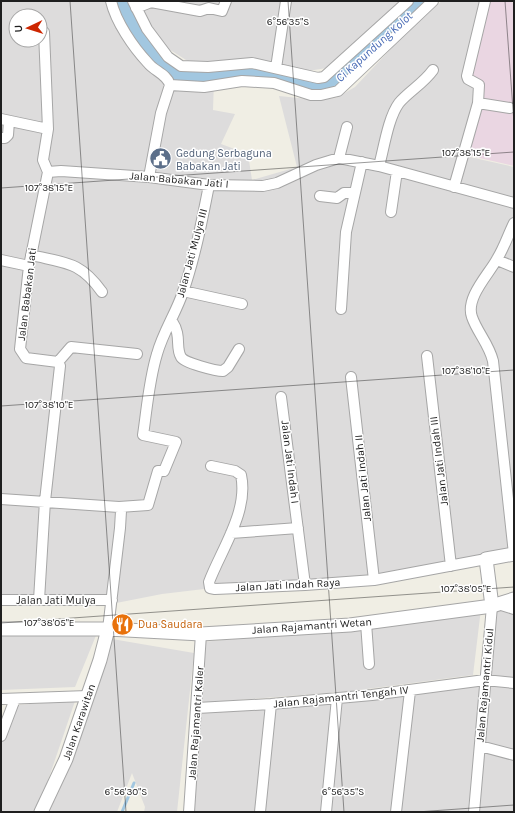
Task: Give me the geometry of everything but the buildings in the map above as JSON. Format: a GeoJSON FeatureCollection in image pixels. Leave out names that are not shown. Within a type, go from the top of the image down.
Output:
{"type":"FeatureCollection","features":[{"type":"Feature","properties":{"kind":"street"},"geometry":{"type":"LineString","coordinates":[[110,1],[114,13],[124,31],[148,64],[165,77],[170,85],[161,113],[148,177]]}},
{"type":"Feature","properties":{"kind":"street"},"geometry":{"type":"LineString","coordinates":[[226,1],[222,11],[209,8],[204,12],[151,2],[135,4],[147,29],[168,57],[181,66],[208,68],[252,63],[315,78],[324,77],[408,1]]}},
{"type":"Feature","properties":{"kind":"street"},"geometry":{"type":"LineString","coordinates":[[276,68],[286,1]]}},
{"type":"Feature","properties":{"kind":"street"},"geometry":{"type":"LineString","coordinates":[[170,85],[204,87],[242,81],[274,83],[311,95],[334,93],[345,87],[433,1]]}},
{"type":"Feature","properties":{"kind":"street"},"geometry":{"type":"LineString","coordinates":[[454,187],[478,103],[479,85],[468,79],[467,76],[485,1]]}},
{"type":"Feature","properties":{"kind":"street"},"geometry":{"type":"LineString","coordinates":[[45,48],[48,129],[43,160],[48,172]]}},
{"type":"Feature","properties":{"kind":"street"},"geometry":{"type":"LineString","coordinates":[[379,166],[391,120],[397,107],[423,82],[433,70]]}},
{"type":"Feature","properties":{"kind":"street"},"geometry":{"type":"LineString","coordinates":[[478,103],[510,108]]}},
{"type":"Feature","properties":{"kind":"street"},"geometry":{"type":"LineString","coordinates":[[1,138],[5,138],[8,135],[5,120],[48,129]]}},
{"type":"Feature","properties":{"kind":"street"},"geometry":{"type":"LineString","coordinates":[[339,158],[347,128]]}},
{"type":"Feature","properties":{"kind":"street","name":"Jalan Babakan Jati I"},"geometry":{"type":"LineString","coordinates":[[48,172],[61,171],[148,177],[210,185],[263,186],[277,183],[316,165],[339,158],[379,166],[512,202]]}},
{"type":"Feature","properties":{"kind":"street"},"geometry":{"type":"LineString","coordinates":[[341,309],[346,232],[362,162]]}},
{"type":"Feature","properties":{"kind":"street"},"geometry":{"type":"LineString","coordinates":[[391,212],[397,171]]}},
{"type":"Feature","properties":{"kind":"street","name":"Jalan Babakan Jati"},"geometry":{"type":"LineString","coordinates":[[48,172],[29,266],[20,349],[24,357],[28,359],[58,362]]}},
{"type":"Feature","properties":{"kind":"street","name":"Jalan Jati Mulya III"},"geometry":{"type":"LineString","coordinates":[[119,507],[148,505],[158,471],[164,471],[176,442],[143,435],[153,368],[162,337],[172,321],[183,291],[210,185]]}},
{"type":"Feature","properties":{"kind":"street"},"geometry":{"type":"LineString","coordinates":[[320,196],[337,198],[345,192],[354,193]]}},
{"type":"Feature","properties":{"kind":"street"},"geometry":{"type":"LineString","coordinates":[[514,223],[497,260],[481,282],[472,301],[470,310],[493,361],[514,554]]}},
{"type":"Feature","properties":{"kind":"street"},"geometry":{"type":"LineString","coordinates":[[31,255],[68,264],[83,270],[90,276],[102,292]]}},
{"type":"Feature","properties":{"kind":"street"},"geometry":{"type":"LineString","coordinates":[[1,260],[29,266]]}},
{"type":"Feature","properties":{"kind":"street"},"geometry":{"type":"LineString","coordinates":[[497,260],[514,267]]}},
{"type":"Feature","properties":{"kind":"street"},"geometry":{"type":"LineString","coordinates":[[183,291],[242,304]]}},
{"type":"Feature","properties":{"kind":"street"},"geometry":{"type":"LineString","coordinates":[[172,321],[178,332],[180,356],[185,360],[212,370],[223,371],[228,367],[239,349]]}},
{"type":"Feature","properties":{"kind":"street"},"geometry":{"type":"LineString","coordinates":[[39,600],[45,501],[56,416],[60,366],[58,362],[71,347],[137,354]]}},
{"type":"Feature","properties":{"kind":"street","name":"Jalan Jati Indah III"},"geometry":{"type":"LineString","coordinates":[[427,356],[451,566]]}},
{"type":"Feature","properties":{"kind":"street","name":"Jalan Jati Indah II"},"geometry":{"type":"LineString","coordinates":[[351,377],[374,580]]}},
{"type":"Feature","properties":{"kind":"street","name":"Jalan Jati Indah I"},"geometry":{"type":"LineString","coordinates":[[281,397],[305,585]]}},
{"type":"Feature","properties":{"kind":"street","name":"Jalan Jati Indah Raya"},"geometry":{"type":"LineString","coordinates":[[211,466],[235,471],[241,475],[242,481],[240,504],[231,533],[209,580],[210,588],[217,589],[305,585],[374,580],[514,554]]}},
{"type":"Feature","properties":{"kind":"street"},"geometry":{"type":"LineString","coordinates":[[1,499],[119,507],[120,528],[108,629]]}},
{"type":"Feature","properties":{"kind":"street"},"geometry":{"type":"LineString","coordinates":[[231,533],[298,528]]}},
{"type":"Feature","properties":{"kind":"street","name":"Jalan Rajamantri Kidul"},"geometry":{"type":"LineString","coordinates":[[474,812],[495,605],[486,559]]}},
{"type":"Feature","properties":{"kind":"street","name":"Jalan Rajamantri Wetan"},"geometry":{"type":"LineString","coordinates":[[1,629],[108,629],[202,634],[366,623],[495,605],[514,599]]}},
{"type":"Feature","properties":{"kind":"street","name":"Jalan Jati Mulya"},"geometry":{"type":"LineString","coordinates":[[1,600],[112,600]]}},
{"type":"Feature","properties":{"kind":"street"},"geometry":{"type":"LineString","coordinates":[[495,605],[514,610]]}},
{"type":"Feature","properties":{"kind":"street"},"geometry":{"type":"LineString","coordinates":[[366,623],[369,664]]}},
{"type":"Feature","properties":{"kind":"street","name":"Jalan Karawitan"},"geometry":{"type":"LineString","coordinates":[[41,812],[66,759],[88,696],[108,629]]}},
{"type":"Feature","properties":{"kind":"street","name":"Jalan Rajamantri Kaler"},"geometry":{"type":"LineString","coordinates":[[189,812],[202,634]]}},
{"type":"Feature","properties":{"kind":"street","name":"Jalan Rajamantri Tengah IV"},"geometry":{"type":"LineString","coordinates":[[197,708],[271,704],[410,691],[487,680],[514,683]]}},
{"type":"Feature","properties":{"kind":"street"},"geometry":{"type":"LineString","coordinates":[[396,812],[410,691]]}},
{"type":"Feature","properties":{"kind":"street"},"geometry":{"type":"LineString","coordinates":[[1,699],[88,696]]}},
{"type":"Feature","properties":{"kind":"street"},"geometry":{"type":"LineString","coordinates":[[326,812],[337,698]]}},
{"type":"Feature","properties":{"kind":"street"},"geometry":{"type":"LineString","coordinates":[[1,736],[15,699]]}},
{"type":"Feature","properties":{"kind":"street"},"geometry":{"type":"LineString","coordinates":[[260,812],[271,704]]}},
{"type":"Feature","properties":{"kind":"street"},"geometry":{"type":"LineString","coordinates":[[480,746],[514,755]]}},
{"type":"Feature","properties":{"kind":"shaded area"},"geometry":{"type":"Polygon","coordinates":[[[1,1],[112,1],[132,43],[170,78],[193,83],[214,81],[213,110],[235,114],[221,144],[248,154],[252,180],[297,167],[279,96],[318,100],[336,98],[355,87],[417,21],[442,1],[488,1],[480,84],[461,155],[514,167],[514,549],[377,576],[221,587],[162,594],[106,605],[1,604],[1,1]]]}},
{"type":"Feature","properties":{"kind":"shaded area"},"geometry":{"type":"Polygon","coordinates":[[[135,1],[410,1],[339,66],[308,71],[263,60],[197,67],[150,37],[135,1]]]}},
{"type":"Feature","properties":{"kind":"shaded area"},"geometry":{"type":"Polygon","coordinates":[[[489,1],[511,1],[514,4],[514,166],[462,154],[481,83],[468,80],[489,1]]]}},
{"type":"Feature","properties":{"kind":"shaded area"},"geometry":{"type":"Polygon","coordinates":[[[514,598],[514,812],[189,812],[197,708],[485,680],[492,606],[514,598]]]}},
{"type":"Feature","properties":{"kind":"shaded area"},"geometry":{"type":"Polygon","coordinates":[[[481,609],[473,675],[351,691],[200,703],[202,642],[394,624],[481,609]]]}},
{"type":"Feature","properties":{"kind":"shaded area"},"geometry":{"type":"Polygon","coordinates":[[[97,633],[75,687],[1,690],[1,635],[97,633]]]}},
{"type":"Feature","properties":{"kind":"shaded area"},"geometry":{"type":"Polygon","coordinates":[[[112,639],[194,653],[177,812],[144,812],[145,807],[132,773],[117,812],[48,812],[58,793],[112,639]]]}},
{"type":"Feature","properties":{"kind":"shaded area"},"geometry":{"type":"Polygon","coordinates":[[[75,701],[41,801],[35,812],[1,812],[1,742],[16,705],[75,701]]]}},
{"type":"Feature","properties":{"kind":"waterway","name":"Ci Kapundung Kolot"},"geometry":{"type":"LineString","coordinates":[[123,1],[131,20],[145,43],[162,64],[177,77],[196,81],[256,73],[315,88],[331,84],[345,75],[426,1]]}},
{"type":"Feature","properties":{"kind":"waterway"},"geometry":{"type":"LineString","coordinates":[[122,812],[134,783]]}},
{"type":"Feature","properties":{"kind":"place","name":"Gedung Serbaguna Babakan Jati"},"geometry":{"type":"Point","coordinates":[160,159]}},
{"type":"Feature","properties":{"kind":"place","name":"Dua Saudara"},"geometry":{"type":"Point","coordinates":[122,624]}}]}
